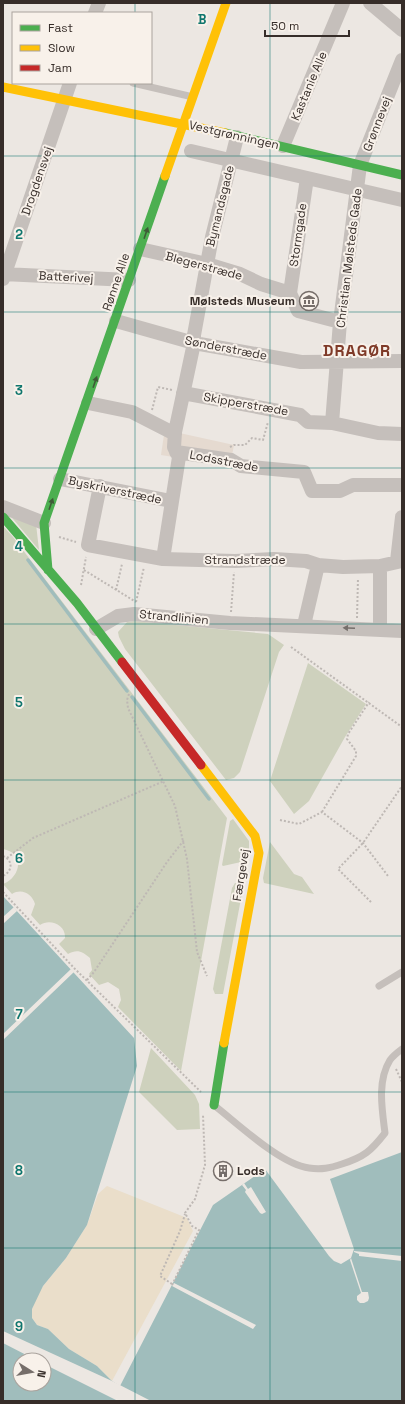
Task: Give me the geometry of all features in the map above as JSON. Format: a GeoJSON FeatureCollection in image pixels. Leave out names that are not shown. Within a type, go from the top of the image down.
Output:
{"type":"FeatureCollection","features":[{"type":"Feature","properties":{"kind":"street","name":"Rønne Alle"},"geometry":{"type":"LineString","coordinates":[[48,570],[44,528],[226,3]]}},
{"type":"Feature","properties":{"kind":"street","name":"Kastanie Alle"},"geometry":{"type":"LineString","coordinates":[[283,146],[343,3]]}},
{"type":"Feature","properties":{"kind":"street"},"geometry":{"type":"LineString","coordinates":[[370,3],[402,30]]}},
{"type":"Feature","properties":{"kind":"street","name":"Grønnevej"},"geometry":{"type":"LineString","coordinates":[[360,165],[402,60]]}},
{"type":"Feature","properties":{"kind":"street","name":"Vestgrønningen"},"geometry":{"type":"LineString","coordinates":[[27,84],[65,99]]}},
{"type":"Feature","properties":{"kind":"street","name":"Drogdensvej"},"geometry":{"type":"LineString","coordinates":[[4,276],[70,84]]}},
{"type":"Feature","properties":{"kind":"street","name":"Vestgrønningen"},"geometry":{"type":"LineString","coordinates":[[3,87],[11,90],[65,99],[184,124],[402,175]]}},
{"type":"Feature","properties":{"kind":"street","name":"Bymandsgade"},"geometry":{"type":"LineString","coordinates":[[163,559],[179,457],[174,447],[182,393],[194,343],[194,335],[207,264],[237,136]]}},
{"type":"Feature","properties":{"kind":"street"},"geometry":{"type":"LineString","coordinates":[[191,151],[356,188],[402,200]]}},
{"type":"Feature","properties":{"kind":"street","name":"Christian Mølsteds Gade"},"geometry":{"type":"LineString","coordinates":[[332,423],[340,322],[360,165]]}},
{"type":"Feature","properties":{"kind":"street","name":"Stormgade"},"geometry":{"type":"LineString","coordinates":[[290,293],[307,178]]}},
{"type":"Feature","properties":{"kind":"street","name":"Blegerstræde"},"geometry":{"type":"LineString","coordinates":[[140,249],[207,264],[240,274],[261,284],[290,293]]}},
{"type":"Feature","properties":{"kind":"street","name":"Batterivej"},"geometry":{"type":"LineString","coordinates":[[4,276],[130,280]]}},
{"type":"Feature","properties":{"kind":"street"},"geometry":{"type":"LineString","coordinates":[[290,293],[298,311],[340,322]]}},
{"type":"Feature","properties":{"kind":"street","name":"Sønderstræde"},"geometry":{"type":"LineString","coordinates":[[116,321],[194,343],[301,362],[402,361]]}},
{"type":"Feature","properties":{"kind":"street","name":"Skipperstræde"},"geometry":{"type":"LineString","coordinates":[[182,393],[300,414],[308,422],[332,423],[378,433],[402,434]]}},
{"type":"Feature","properties":{"kind":"street"},"geometry":{"type":"LineString","coordinates":[[88,402],[132,412],[148,422],[175,434]]}},
{"type":"Feature","properties":{"kind":"street","name":"Lodsstræde"},"geometry":{"type":"LineString","coordinates":[[176,452],[231,460],[241,466],[304,472],[312,490],[340,491],[353,485],[402,485]]}},
{"type":"Feature","properties":{"kind":"street","name":"Byskriverstræde"},"geometry":{"type":"LineString","coordinates":[[60,479],[171,501]]}},
{"type":"Feature","properties":{"kind":"street"},"geometry":{"type":"LineString","coordinates":[[88,545],[100,486]]}},
{"type":"Feature","properties":{"kind":"street"},"geometry":{"type":"LineString","coordinates":[[3,507],[44,528]]}},
{"type":"Feature","properties":{"kind":"street"},"geometry":{"type":"LineString","coordinates":[[3,517],[77,603],[96,630]]}},
{"type":"Feature","properties":{"kind":"street"},"geometry":{"type":"LineString","coordinates":[[400,561],[402,517]]}},
{"type":"Feature","properties":{"kind":"street","name":"Strandstræde"},"geometry":{"type":"LineString","coordinates":[[88,545],[163,559],[235,561],[274,559],[306,561],[318,565],[358,567],[380,566],[400,561]]}},
{"type":"Feature","properties":{"kind":"street"},"geometry":{"type":"LineString","coordinates":[[304,626],[318,565]]}},
{"type":"Feature","properties":{"kind":"street"},"geometry":{"type":"LineString","coordinates":[[380,566],[380,630]]}},
{"type":"Feature","properties":{"kind":"street","name":"Strandlinien"},"geometry":{"type":"LineString","coordinates":[[96,630],[118,616],[135,608],[230,623],[402,631]]}},
{"type":"Feature","properties":{"kind":"street","name":"Færgevej"},"geometry":{"type":"LineString","coordinates":[[96,630],[255,836],[259,849],[214,1105]]}},
{"type":"Feature","properties":{"kind":"lane"},"geometry":{"type":"LineString","coordinates":[[137,84],[194,97]]}},
{"type":"Feature","properties":{"kind":"lane"},"geometry":{"type":"LineString","coordinates":[[379,986],[402,972]]}},
{"type":"Feature","properties":{"kind":"lane"},"geometry":{"type":"LineString","coordinates":[[214,1105],[290,1163],[308,1168],[327,1169],[349,1162],[371,1150],[385,1133],[381,1096],[383,1079],[390,1059],[402,1049]]}},
{"type":"Feature","properties":{"kind":"path"},"geometry":{"type":"LineString","coordinates":[[148,422],[158,387],[182,393]]}},
{"type":"Feature","properties":{"kind":"path"},"geometry":{"type":"LineString","coordinates":[[226,459],[229,448],[234,445],[245,445],[252,438],[263,440],[271,408]]}},
{"type":"Feature","properties":{"kind":"path"},"geometry":{"type":"LineString","coordinates":[[44,528],[88,545],[77,603]]}},
{"type":"Feature","properties":{"kind":"path"},"geometry":{"type":"LineString","coordinates":[[116,590],[125,552]]}},
{"type":"Feature","properties":{"kind":"path"},"geometry":{"type":"LineString","coordinates":[[135,608],[146,556]]}},
{"type":"Feature","properties":{"kind":"path"},"geometry":{"type":"LineString","coordinates":[[230,623],[235,561]]}},
{"type":"Feature","properties":{"kind":"path"},"geometry":{"type":"LineString","coordinates":[[357,628],[358,567]]}},
{"type":"Feature","properties":{"kind":"path"},"geometry":{"type":"LineString","coordinates":[[84,570],[116,590],[135,608]]}},
{"type":"Feature","properties":{"kind":"path"},"geometry":{"type":"LineString","coordinates":[[291,647],[402,727]]}},
{"type":"Feature","properties":{"kind":"path"},"geometry":{"type":"LineString","coordinates":[[137,682],[128,694],[127,704],[175,806],[184,840],[197,952],[207,976]]}},
{"type":"Feature","properties":{"kind":"path"},"geometry":{"type":"LineString","coordinates":[[280,820],[299,824],[322,812],[356,756],[356,751],[347,739],[348,734],[369,702]]}},
{"type":"Feature","properties":{"kind":"path"},"geometry":{"type":"LineString","coordinates":[[7,858],[33,838],[164,781]]}},
{"type":"Feature","properties":{"kind":"path"},"geometry":{"type":"LineString","coordinates":[[371,902],[338,869],[363,844],[402,786]]}},
{"type":"Feature","properties":{"kind":"path"},"geometry":{"type":"LineString","coordinates":[[322,812],[363,844],[388,876]]}},
{"type":"Feature","properties":{"kind":"path"},"geometry":{"type":"LineString","coordinates":[[86,980],[94,972],[167,862],[184,840]]}},
{"type":"Feature","properties":{"kind":"path"},"geometry":{"type":"LineString","coordinates":[[3,856],[7,858],[10,863],[10,869],[3,876]]}},
{"type":"Feature","properties":{"kind":"path"},"geometry":{"type":"LineString","coordinates":[[3,892],[17,909],[86,980],[214,1105],[203,1116],[205,1165],[195,1199],[185,1213],[180,1231],[160,1276],[172,1285],[199,1230],[192,1226],[185,1213]]}},
{"type":"Feature","properties":{"kind":"path"},"geometry":{"type":"LineString","coordinates":[[72,971],[75,968]]}},
{"type":"Feature","properties":{"kind":"green space"},"geometry":{"type":"Polygon","coordinates":[[[8,513],[36,524],[39,550],[8,513]]]}},
{"type":"Feature","properties":{"kind":"green space"},"geometry":{"type":"Polygon","coordinates":[[[3,526],[13,537],[227,818],[181,1071],[118,1007],[121,1000],[119,989],[108,982],[99,985],[89,974],[92,970],[90,958],[79,952],[68,954],[59,944],[65,938],[65,933],[60,926],[48,922],[40,925],[31,915],[35,904],[32,897],[23,892],[16,892],[12,894],[3,884],[14,876],[18,865],[15,855],[10,851],[3,849],[3,526]]]}},
{"type":"Feature","properties":{"kind":"green space"},"geometry":{"type":"Polygon","coordinates":[[[134,621],[268,634],[284,645],[279,652],[240,772],[234,778],[226,780],[125,649],[118,632],[127,622],[134,621]]]}},
{"type":"Feature","properties":{"kind":"green space"},"geometry":{"type":"Polygon","coordinates":[[[308,663],[366,704],[345,737],[309,801],[294,814],[270,781],[308,663]]]}},
{"type":"Feature","properties":{"kind":"green space"},"geometry":{"type":"Polygon","coordinates":[[[233,819],[249,841],[249,853],[241,862],[223,866],[230,821],[233,819]]]}},
{"type":"Feature","properties":{"kind":"green space"},"geometry":{"type":"Polygon","coordinates":[[[270,842],[294,874],[302,877],[314,894],[264,883],[263,878],[270,842]]]}},
{"type":"Feature","properties":{"kind":"green space"},"geometry":{"type":"Polygon","coordinates":[[[235,883],[239,884],[243,888],[223,994],[215,994],[213,989],[232,888],[235,883]]]}},
{"type":"Feature","properties":{"kind":"green space"},"geometry":{"type":"Polygon","coordinates":[[[151,1048],[195,1095],[199,1104],[200,1129],[177,1130],[139,1092],[151,1048]]]}},
{"type":"Feature","properties":{"kind":"sand"},"geometry":{"type":"Polygon","coordinates":[[[107,1186],[187,1218],[193,1231],[112,1381],[97,1366],[69,1349],[48,1329],[37,1325],[32,1318],[32,1309],[35,1300],[43,1286],[66,1258],[87,1225],[98,1194],[107,1186]]]}},
{"type":"Feature","properties":{"kind":"shaded area"},"geometry":{"type":"Polygon","coordinates":[[[165,428],[175,432],[234,445],[230,466],[161,455],[165,428]]]}},
{"type":"Feature","properties":{"kind":"water"},"geometry":{"type":"Polygon","coordinates":[[[3,896],[134,1038],[137,1066],[87,1225],[66,1258],[43,1286],[32,1309],[32,1318],[37,1325],[48,1329],[69,1349],[97,1366],[112,1381],[120,1386],[213,1205],[265,1169],[329,1256],[334,1261],[341,1264],[351,1258],[354,1249],[330,1179],[402,1152],[402,1401],[3,1401],[3,896]]]}},
{"type":"Feature","properties":{"kind":"pier"},"geometry":{"type":"Polygon","coordinates":[[[14,907],[17,911],[3,924],[3,917],[14,907]]]}},
{"type":"Feature","properties":{"kind":"pier"},"geometry":{"type":"Polygon","coordinates":[[[71,969],[74,972],[3,1040],[3,1034],[71,969]]]}},
{"type":"Feature","properties":{"kind":"pier"},"geometry":{"type":"Polygon","coordinates":[[[244,1183],[248,1189],[251,1187],[266,1212],[262,1214],[260,1213],[245,1192],[246,1190],[242,1185],[244,1183]]]}},
{"type":"Feature","properties":{"kind":"pier"},"geometry":{"type":"Polygon","coordinates":[[[354,1251],[402,1256],[402,1261],[359,1256],[359,1254],[354,1251]]]}},
{"type":"Feature","properties":{"kind":"pier"},"geometry":{"type":"Polygon","coordinates":[[[351,1258],[362,1292],[368,1292],[368,1301],[364,1303],[360,1303],[357,1300],[357,1296],[361,1293],[350,1260],[351,1258]]]}},
{"type":"Feature","properties":{"kind":"pier"},"geometry":{"type":"Polygon","coordinates":[[[174,1283],[256,1325],[253,1329],[172,1286],[174,1283]]]}},
{"type":"Feature","properties":{"kind":"pier"},"geometry":{"type":"Polygon","coordinates":[[[3,1331],[49,1352],[20,1352],[3,1343],[3,1331]]]}},
{"type":"Feature","properties":{"kind":"pier"},"geometry":{"type":"Polygon","coordinates":[[[52,1353],[151,1401],[118,1401],[52,1368],[52,1353]]]}},
{"type":"Feature","properties":{"kind":"waterway"},"geometry":{"type":"LineString","coordinates":[[28,560],[127,691]]}},
{"type":"Feature","properties":{"kind":"waterway"},"geometry":{"type":"LineString","coordinates":[[132,697],[209,799]]}},
{"type":"Feature","properties":{"kind":"traffic: fast"},"geometry":{"type":"LineString","coordinates":[[225,133],[402,175]]}},
{"type":"Feature","properties":{"kind":"traffic: fast"},"geometry":{"type":"LineString","coordinates":[[48,570],[44,523],[165,176]]}},
{"type":"Feature","properties":{"kind":"traffic: fast"},"geometry":{"type":"LineString","coordinates":[[3,517],[77,603],[122,662]]}},
{"type":"Feature","properties":{"kind":"traffic: fast"},"geometry":{"type":"LineString","coordinates":[[214,1105],[224,1043]]}},
{"type":"Feature","properties":{"kind":"traffic: slow"},"geometry":{"type":"LineString","coordinates":[[165,176],[226,3]]}},
{"type":"Feature","properties":{"kind":"traffic: slow"},"geometry":{"type":"LineString","coordinates":[[3,87],[225,133]]}},
{"type":"Feature","properties":{"kind":"traffic: slow"},"geometry":{"type":"LineString","coordinates":[[201,765],[255,836],[259,853],[224,1043]]}},
{"type":"Feature","properties":{"kind":"traffic: jam"},"geometry":{"type":"LineString","coordinates":[[122,662],[201,765]]}},
{"type":"Feature","properties":{"kind":"place","name":"Mølsteds Museum"},"geometry":{"type":"Point","coordinates":[309,301]}},
{"type":"Feature","properties":{"kind":"place","name":"Lods"},"geometry":{"type":"Point","coordinates":[223,1171]}},
{"type":"Feature","properties":{"kind":"district","name":"DRAGØR"},"geometry":{"type":"Point","coordinates":[357,350]}}]}
